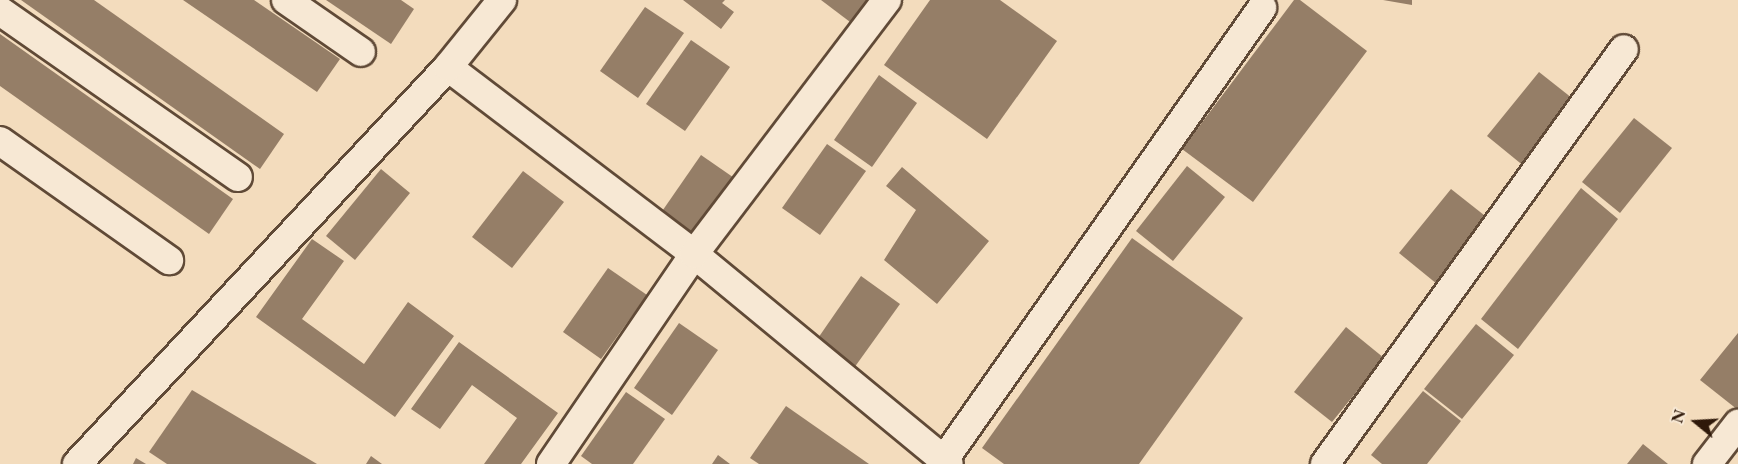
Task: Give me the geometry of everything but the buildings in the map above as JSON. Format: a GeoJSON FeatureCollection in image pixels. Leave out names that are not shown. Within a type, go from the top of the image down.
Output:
{"type":"FeatureCollection","features":[{"type":"Feature","properties":{"kind":"lane"},"geometry":{"type":"LineString","coordinates":[[286,0],[361,52]]}},
{"type":"Feature","properties":{"kind":"lane"},"geometry":{"type":"LineString","coordinates":[[77,464],[448,68],[502,0]]}},
{"type":"Feature","properties":{"kind":"lane"},"geometry":{"type":"LineString","coordinates":[[551,464],[694,254],[886,0]]}},
{"type":"Feature","properties":{"kind":"lane"},"geometry":{"type":"LineString","coordinates":[[448,68],[694,254],[945,463],[1262,8]]}},
{"type":"Feature","properties":{"kind":"lane"},"geometry":{"type":"LineString","coordinates":[[0,11],[238,177]]}},
{"type":"Feature","properties":{"kind":"lane"},"geometry":{"type":"LineString","coordinates":[[1325,464],[1624,49]]}},
{"type":"Feature","properties":{"kind":"lane"},"geometry":{"type":"LineString","coordinates":[[0,141],[169,261]]}},
{"type":"Feature","properties":{"kind":"lane"},"geometry":{"type":"LineString","coordinates":[[1707,464],[1738,424]]}}]}
